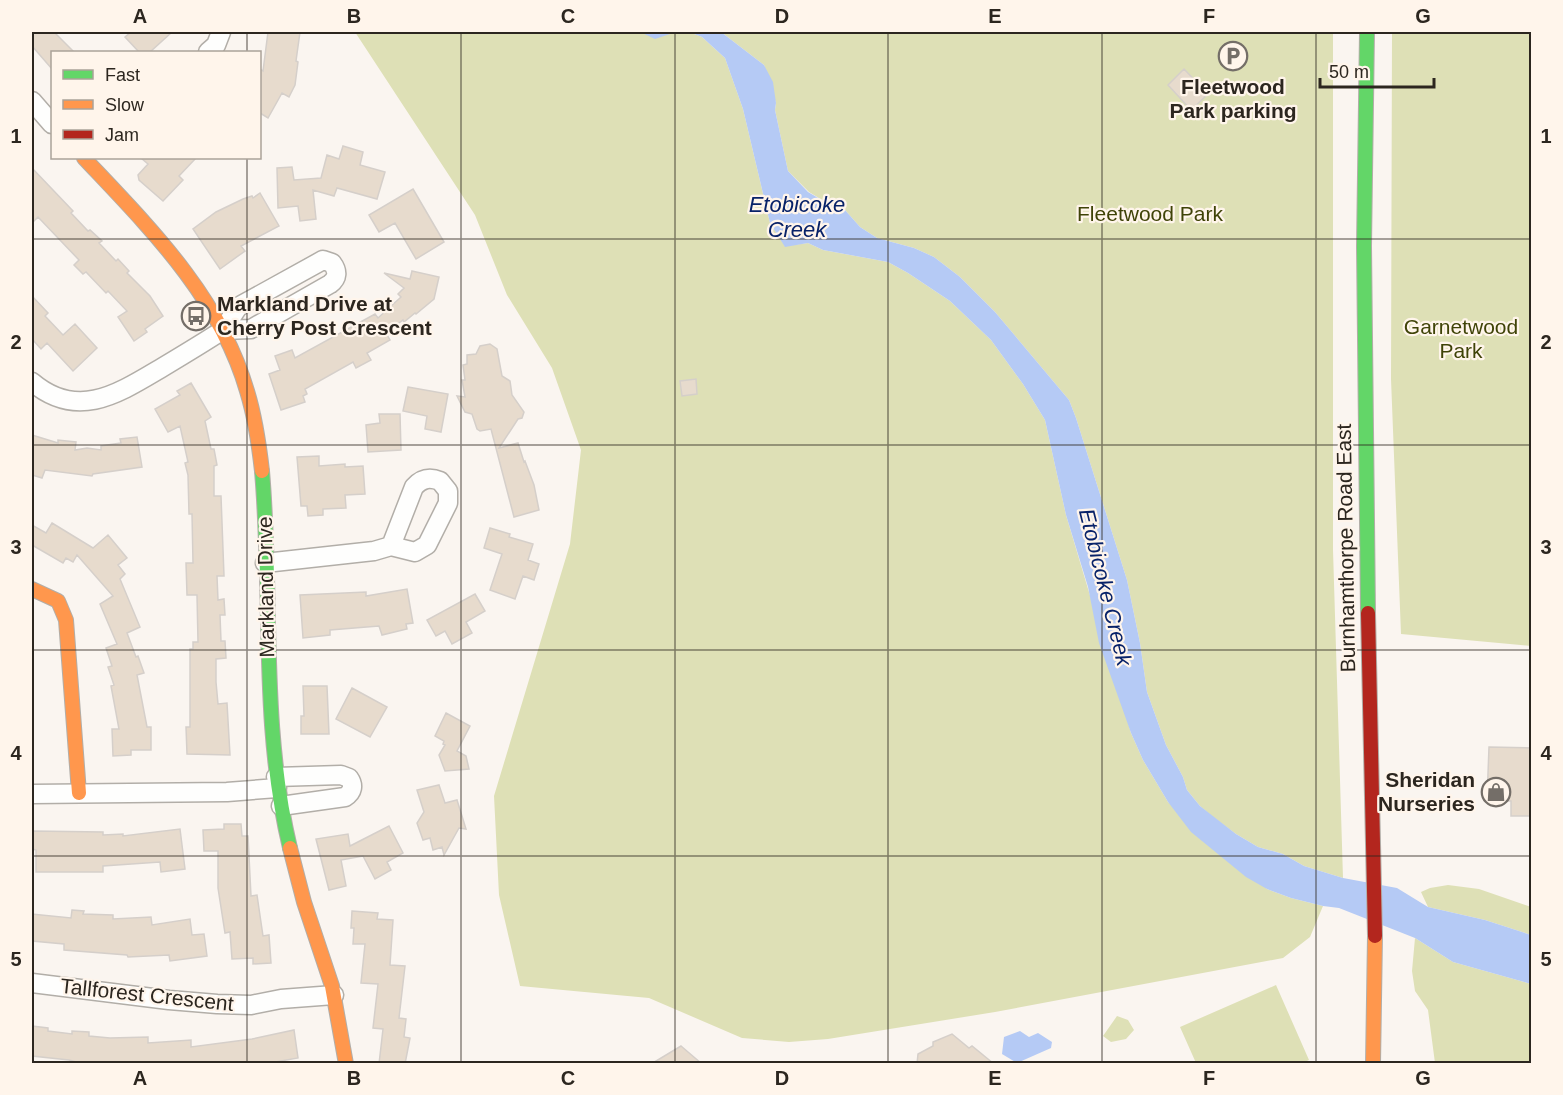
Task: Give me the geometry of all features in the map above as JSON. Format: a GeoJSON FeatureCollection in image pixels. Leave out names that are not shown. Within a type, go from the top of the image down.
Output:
{"type":"FeatureCollection","features":[{"type":"Feature","properties":{"kind":"street"},"geometry":{"type":"LineString","coordinates":[[209,51],[216,45],[222,32]]}},
{"type":"Feature","properties":{"kind":"street","name":"Burnhamthorpe Road East"},"geometry":{"type":"LineString","coordinates":[[1367,32],[1364,246],[1369,686],[1374,831],[1373,1064]]}},
{"type":"Feature","properties":{"kind":"street"},"geometry":{"type":"LineString","coordinates":[[32,101],[51,123]]}},
{"type":"Feature","properties":{"kind":"street","name":"Markland Drive"},"geometry":{"type":"LineString","coordinates":[[90,160],[180,264],[223,330],[249,395],[260,441],[264,488],[268,702],[278,790],[304,901],[334,995],[346,1064]]}},
{"type":"Feature","properties":{"kind":"street"},"geometry":{"type":"LineString","coordinates":[[32,382],[42,391],[58,398],[74,401],[106,398],[127,388],[223,330],[238,307],[320,260],[326,260],[336,268],[336,277],[330,284],[251,329],[223,330]]}},
{"type":"Feature","properties":{"kind":"street"},"geometry":{"type":"LineString","coordinates":[[265,562],[374,551],[391,546]]}},
{"type":"Feature","properties":{"kind":"street"},"geometry":{"type":"LineString","coordinates":[[32,590],[58,601],[66,620],[79,794]]}},
{"type":"Feature","properties":{"kind":"street"},"geometry":{"type":"LineString","coordinates":[[32,794],[278,790]]}},
{"type":"Feature","properties":{"kind":"street","name":"Tallforest Crescent"},"geometry":{"type":"LineString","coordinates":[[32,983],[217,1004],[251,1005],[281,999],[334,995]]}},
{"type":"Feature","properties":{"kind":"green space"},"geometry":{"type":"Polygon","coordinates":[[[355,32],[689,32],[702,37],[725,58],[743,109],[770,223],[785,246],[808,243],[823,250],[888,262],[908,273],[950,301],[991,340],[1023,384],[1045,420],[1066,515],[1131,733],[1143,760],[1168,802],[1267,889],[1323,906],[1310,937],[1283,958],[995,1012],[828,1039],[789,1042],[742,1038],[649,998],[520,986],[499,895],[494,796],[570,544],[581,450],[552,368],[507,295],[475,215],[355,32]]]}},
{"type":"Feature","properties":{"kind":"green space","name":"Fleetwood Park"},"geometry":{"type":"Polygon","coordinates":[[[721,32],[1333,32],[1333,550],[1343,878],[1304,866],[1283,854],[1258,847],[1213,817],[1187,790],[1183,777],[1166,745],[1147,692],[1127,580],[1069,400],[995,312],[960,277],[934,257],[914,248],[877,238],[860,227],[845,210],[809,192],[788,171],[775,110],[776,103],[764,65],[721,32]]]}},
{"type":"Feature","properties":{"kind":"green space","name":"Garnetwood Park"},"geometry":{"type":"Polygon","coordinates":[[[1392,32],[1531,32],[1531,646],[1401,634],[1391,379],[1392,32]]]}},
{"type":"Feature","properties":{"kind":"green space"},"geometry":{"type":"Polygon","coordinates":[[[1448,885],[1479,889],[1531,907],[1531,935],[1485,920],[1428,907],[1421,892],[1448,885]]]}},
{"type":"Feature","properties":{"kind":"green space"},"geometry":{"type":"Polygon","coordinates":[[[1415,938],[1453,962],[1531,984],[1531,1063],[1435,1063],[1428,1010],[1415,991],[1412,971],[1415,938]]]}},
{"type":"Feature","properties":{"kind":"green space"},"geometry":{"type":"Polygon","coordinates":[[[1276,985],[1309,1060],[1301,1064],[1196,1063],[1180,1027],[1276,985]]]}},
{"type":"Feature","properties":{"kind":"green space"},"geometry":{"type":"Polygon","coordinates":[[[1117,1016],[1128,1020],[1134,1030],[1126,1039],[1111,1042],[1103,1036],[1117,1016]]]}},
{"type":"Feature","properties":{"kind":"water"},"geometry":{"type":"Polygon","coordinates":[[[640,32],[676,32],[655,39],[640,32]]]}},
{"type":"Feature","properties":{"kind":"water","name":"Etobicoke Creek"},"geometry":{"type":"Polygon","coordinates":[[[689,32],[721,32],[764,65],[773,82],[775,110],[788,171],[808,192],[845,210],[860,227],[877,238],[914,248],[934,257],[960,277],[995,312],[1069,400],[1127,580],[1147,692],[1166,745],[1183,777],[1187,790],[1200,806],[1236,834],[1258,847],[1283,854],[1304,866],[1343,878],[1397,888],[1428,907],[1485,920],[1531,935],[1531,984],[1453,962],[1415,938],[1339,908],[1291,898],[1267,889],[1246,877],[1191,832],[1168,802],[1143,760],[1131,733],[1099,643],[1088,587],[1066,515],[1045,420],[1023,384],[991,340],[950,301],[908,273],[888,262],[823,250],[808,243],[785,247],[770,223],[743,109],[725,58],[702,37],[689,32]]]}},
{"type":"Feature","properties":{"kind":"water"},"geometry":{"type":"Polygon","coordinates":[[[1020,1031],[1029,1037],[1038,1033],[1052,1042],[1051,1048],[1017,1063],[1002,1054],[1004,1037],[1020,1031]]]}},
{"type":"Feature","properties":{"kind":"building"},"geometry":{"type":"Polygon","coordinates":[[[32,32],[54,32],[73,51],[51,51],[51,68],[32,46],[32,32]]]}},
{"type":"Feature","properties":{"kind":"building"},"geometry":{"type":"Polygon","coordinates":[[[131,32],[172,32],[151,51],[138,51],[125,37],[131,32]]]}},
{"type":"Feature","properties":{"kind":"building"},"geometry":{"type":"Polygon","coordinates":[[[268,32],[300,32],[295,85],[289,97],[282,93],[268,118],[261,114],[261,70],[263,71],[268,32]]]}},
{"type":"Feature","properties":{"kind":"building"},"geometry":{"type":"Polygon","coordinates":[[[1184,69],[1208,94],[1191,110],[1168,85],[1184,69]]]}},
{"type":"Feature","properties":{"kind":"building"},"geometry":{"type":"Polygon","coordinates":[[[343,146],[363,152],[360,165],[385,172],[377,199],[337,188],[334,196],[313,190],[316,219],[300,221],[298,206],[278,208],[277,168],[292,167],[294,180],[321,178],[327,155],[339,159],[343,146]]]}},
{"type":"Feature","properties":{"kind":"building"},"geometry":{"type":"Polygon","coordinates":[[[142,159],[195,159],[179,176],[183,180],[163,201],[139,180],[138,175],[148,164],[142,159]]]}},
{"type":"Feature","properties":{"kind":"building"},"geometry":{"type":"Polygon","coordinates":[[[32,168],[73,211],[71,213],[88,231],[90,230],[102,241],[99,243],[129,271],[127,273],[150,296],[163,316],[145,329],[147,332],[134,341],[118,317],[127,311],[108,291],[106,293],[86,272],[83,274],[74,265],[79,260],[38,217],[32,223],[32,168]]]}},
{"type":"Feature","properties":{"kind":"building"},"geometry":{"type":"Polygon","coordinates":[[[413,189],[444,242],[416,259],[395,223],[379,232],[369,215],[413,189]]]}},
{"type":"Feature","properties":{"kind":"building"},"geometry":{"type":"Polygon","coordinates":[[[260,193],[279,226],[241,246],[245,251],[220,269],[193,229],[216,212],[243,199],[252,196],[253,198],[260,193]]]}},
{"type":"Feature","properties":{"kind":"building"},"geometry":{"type":"Polygon","coordinates":[[[412,271],[439,277],[434,299],[416,314],[404,322],[403,320],[386,333],[390,340],[367,353],[371,360],[356,368],[353,362],[305,389],[307,394],[303,396],[305,402],[281,410],[269,374],[280,370],[275,356],[292,350],[295,358],[375,314],[378,318],[401,297],[398,294],[404,288],[384,273],[410,279],[412,271]]]}},
{"type":"Feature","properties":{"kind":"building"},"geometry":{"type":"Polygon","coordinates":[[[32,296],[48,313],[45,316],[63,335],[75,324],[97,348],[73,371],[47,343],[41,349],[32,339],[32,296]]]}},
{"type":"Feature","properties":{"kind":"building"},"geometry":{"type":"Polygon","coordinates":[[[490,344],[497,349],[502,376],[510,381],[512,395],[524,412],[499,448],[518,443],[534,485],[539,510],[514,517],[491,429],[480,431],[477,429],[472,414],[465,412],[457,396],[465,397],[462,380],[465,380],[463,365],[467,364],[467,355],[476,354],[480,346],[490,344]]]}},
{"type":"Feature","properties":{"kind":"building"},"geometry":{"type":"Polygon","coordinates":[[[696,379],[697,394],[682,396],[680,381],[696,379]]]}},
{"type":"Feature","properties":{"kind":"building"},"geometry":{"type":"Polygon","coordinates":[[[191,383],[211,417],[205,421],[217,465],[214,466],[214,496],[221,496],[224,576],[217,576],[218,600],[224,599],[225,615],[220,615],[221,641],[225,641],[226,658],[216,659],[216,682],[218,704],[227,703],[230,755],[187,754],[186,727],[190,727],[190,649],[193,649],[193,642],[198,642],[197,595],[187,595],[186,563],[193,563],[192,514],[189,514],[188,475],[185,463],[188,462],[180,426],[168,432],[155,409],[180,395],[177,391],[191,383]]]}},
{"type":"Feature","properties":{"kind":"building"},"geometry":{"type":"Polygon","coordinates":[[[408,387],[448,394],[441,432],[425,429],[427,416],[403,411],[408,387]]]}},
{"type":"Feature","properties":{"kind":"building"},"geometry":{"type":"Polygon","coordinates":[[[379,414],[400,414],[401,450],[368,452],[366,425],[380,423],[379,414]]]}},
{"type":"Feature","properties":{"kind":"building"},"geometry":{"type":"Polygon","coordinates":[[[32,435],[58,443],[58,440],[76,442],[75,450],[87,448],[101,450],[101,446],[121,443],[120,439],[137,437],[142,467],[92,476],[45,470],[42,478],[32,475],[32,435]]]}},
{"type":"Feature","properties":{"kind":"building"},"geometry":{"type":"Polygon","coordinates":[[[319,456],[319,466],[345,464],[345,467],[363,466],[365,494],[345,495],[346,508],[323,509],[323,515],[308,516],[307,506],[301,506],[297,457],[319,456]]]}},
{"type":"Feature","properties":{"kind":"building"},"geometry":{"type":"Polygon","coordinates":[[[52,523],[93,548],[108,535],[127,558],[118,565],[125,574],[120,579],[140,627],[127,633],[144,673],[137,675],[147,727],[151,727],[151,750],[131,750],[131,755],[113,756],[112,729],[119,729],[111,686],[114,685],[108,667],[112,666],[106,648],[117,644],[100,604],[113,596],[77,555],[73,562],[66,558],[63,563],[32,545],[32,525],[46,533],[52,523]]]}},
{"type":"Feature","properties":{"kind":"building"},"geometry":{"type":"Polygon","coordinates":[[[490,528],[510,534],[509,537],[533,544],[528,560],[539,564],[534,580],[523,576],[515,599],[490,590],[502,554],[484,548],[490,528]]]}},
{"type":"Feature","properties":{"kind":"building"},"geometry":{"type":"Polygon","coordinates":[[[407,589],[413,623],[406,624],[407,629],[382,635],[379,626],[330,630],[330,635],[303,638],[300,595],[366,592],[366,596],[407,589]]]}},
{"type":"Feature","properties":{"kind":"building"},"geometry":{"type":"Polygon","coordinates":[[[475,594],[485,611],[466,622],[472,633],[452,644],[445,631],[436,636],[427,620],[475,594]]]}},
{"type":"Feature","properties":{"kind":"building"},"geometry":{"type":"Polygon","coordinates":[[[303,686],[327,686],[329,734],[301,734],[301,716],[304,716],[303,686]]]}},
{"type":"Feature","properties":{"kind":"building"},"geometry":{"type":"Polygon","coordinates":[[[352,688],[387,707],[370,737],[336,719],[352,688]]]}},
{"type":"Feature","properties":{"kind":"building"},"geometry":{"type":"Polygon","coordinates":[[[446,713],[470,726],[457,751],[466,756],[469,769],[445,771],[439,755],[445,745],[444,741],[435,736],[446,713]]]}},
{"type":"Feature","properties":{"kind":"building","name":"Sheridan Nurseries"},"geometry":{"type":"Polygon","coordinates":[[[1489,747],[1532,748],[1532,816],[1511,816],[1511,801],[1487,800],[1489,747]]]}},
{"type":"Feature","properties":{"kind":"building"},"geometry":{"type":"Polygon","coordinates":[[[439,785],[445,803],[457,800],[466,829],[459,828],[444,855],[442,847],[433,850],[430,838],[423,840],[417,823],[424,812],[417,790],[439,785]]]}},
{"type":"Feature","properties":{"kind":"building"},"geometry":{"type":"Polygon","coordinates":[[[224,824],[241,824],[242,836],[248,836],[251,896],[257,895],[263,936],[269,935],[271,963],[253,964],[253,958],[232,959],[230,932],[225,933],[218,888],[218,851],[204,851],[203,830],[224,829],[224,824]]]}},
{"type":"Feature","properties":{"kind":"building"},"geometry":{"type":"Polygon","coordinates":[[[389,826],[403,853],[387,862],[391,870],[375,879],[363,856],[341,860],[346,886],[329,890],[316,839],[348,834],[350,846],[389,826]]]}},
{"type":"Feature","properties":{"kind":"building"},"geometry":{"type":"Polygon","coordinates":[[[180,829],[185,869],[161,872],[160,862],[103,866],[103,872],[36,872],[36,850],[32,849],[32,831],[103,832],[103,835],[123,834],[123,836],[180,829]]]}},
{"type":"Feature","properties":{"kind":"building"},"geometry":{"type":"Polygon","coordinates":[[[72,910],[84,911],[83,914],[113,915],[113,919],[151,917],[152,925],[190,919],[192,935],[204,934],[207,956],[170,961],[169,955],[128,957],[127,955],[64,950],[64,944],[32,941],[32,914],[71,918],[72,910]]]}},
{"type":"Feature","properties":{"kind":"building"},"geometry":{"type":"Polygon","coordinates":[[[352,911],[378,913],[377,919],[393,920],[390,965],[405,966],[399,1018],[406,1019],[404,1037],[410,1038],[405,1064],[379,1064],[383,1029],[373,1028],[378,984],[361,983],[365,944],[353,944],[352,911]]]}},
{"type":"Feature","properties":{"kind":"building"},"geometry":{"type":"Polygon","coordinates":[[[32,1026],[72,1034],[72,1031],[89,1032],[89,1036],[110,1038],[148,1037],[148,1043],[191,1040],[191,1047],[252,1039],[294,1030],[298,1058],[264,1064],[83,1064],[32,1056],[32,1026]]]}},
{"type":"Feature","properties":{"kind":"building"},"geometry":{"type":"Polygon","coordinates":[[[952,1034],[969,1048],[972,1046],[994,1064],[917,1064],[918,1054],[933,1046],[933,1042],[952,1034]]]}},
{"type":"Feature","properties":{"kind":"building"},"geometry":{"type":"Polygon","coordinates":[[[681,1046],[702,1064],[651,1064],[681,1046]]]}},
{"type":"Feature","properties":{"kind":"traffic: fast"},"geometry":{"type":"LineString","coordinates":[[1367,32],[1364,246],[1368,613]]}},
{"type":"Feature","properties":{"kind":"traffic: fast"},"geometry":{"type":"LineString","coordinates":[[262,471],[271,707],[281,801],[290,848]]}},
{"type":"Feature","properties":{"kind":"traffic: slow"},"geometry":{"type":"LineString","coordinates":[[85,159],[180,265],[201,294],[219,325],[235,357],[247,391],[262,471]]}},
{"type":"Feature","properties":{"kind":"traffic: slow"},"geometry":{"type":"LineString","coordinates":[[32,589],[58,601],[66,620],[79,793]]}},
{"type":"Feature","properties":{"kind":"traffic: slow"},"geometry":{"type":"LineString","coordinates":[[290,848],[304,902],[332,986],[346,1064]]}},
{"type":"Feature","properties":{"kind":"traffic: slow"},"geometry":{"type":"LineString","coordinates":[[1373,1064],[1375,936]]}},
{"type":"Feature","properties":{"kind":"traffic: jam"},"geometry":{"type":"LineString","coordinates":[[1368,613],[1375,936]]}},
{"type":"Feature","properties":{"kind":"place","name":"Fleetwood Park parking"},"geometry":{"type":"Point","coordinates":[1233,56]}},
{"type":"Feature","properties":{"kind":"place","name":"Markland Drive at Cherry Post Crescent"},"geometry":{"type":"Point","coordinates":[196,316]}},
{"type":"Feature","properties":{"kind":"place","name":"Sheridan Nurseries"},"geometry":{"type":"Point","coordinates":[1496,792]}}]}
